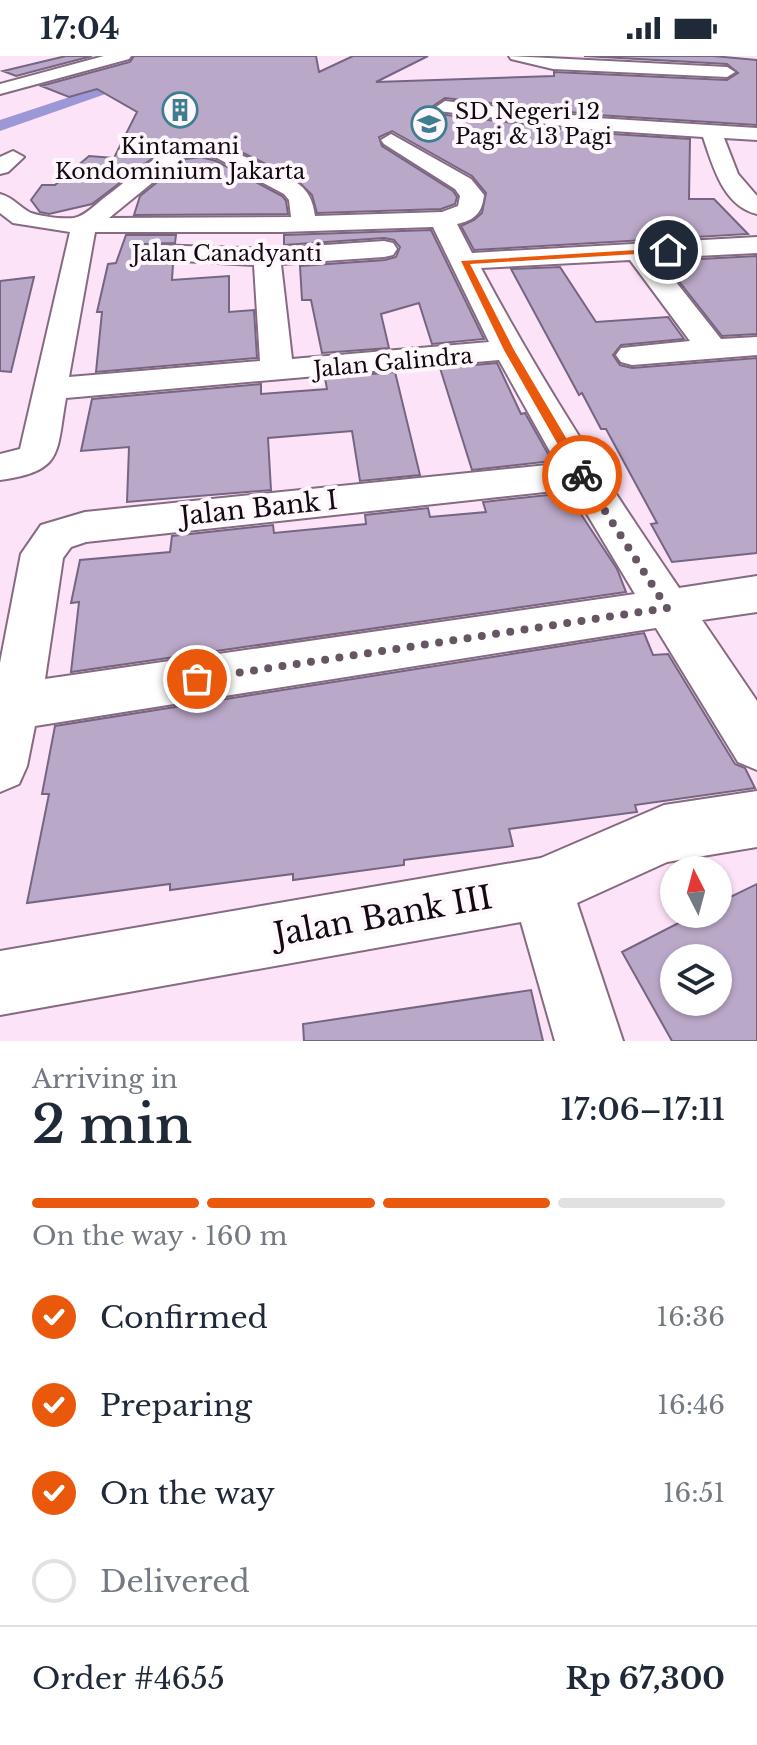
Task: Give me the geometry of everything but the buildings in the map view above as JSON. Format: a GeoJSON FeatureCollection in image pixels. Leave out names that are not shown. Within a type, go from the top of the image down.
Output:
{"type":"FeatureCollection","features":[{"type":"Feature","properties":{"kind":"street"},"geometry":{"type":"LineString","coordinates":[[517,56],[553,64],[727,66]]}},
{"type":"Feature","properties":{"kind":"street"},"geometry":{"type":"LineString","coordinates":[[0,89],[111,57]]}},
{"type":"Feature","properties":{"kind":"street"},"geometry":{"type":"LineString","coordinates":[[0,77],[18,84]]}},
{"type":"Feature","properties":{"kind":"street"},"geometry":{"type":"LineString","coordinates":[[445,107],[755,134],[743,109]]}},
{"type":"Feature","properties":{"kind":"street"},"geometry":{"type":"LineString","coordinates":[[712,132],[722,170],[736,189],[757,207]]}},
{"type":"Feature","properties":{"kind":"street"},"geometry":{"type":"LineString","coordinates":[[391,140],[444,171],[472,195],[472,205],[465,213],[442,219],[509,350],[582,475],[757,745]]}},
{"type":"Feature","properties":{"kind":"street","name":"Jalan Canadyanti"},"geometry":{"type":"LineString","coordinates":[[88,244],[179,151],[201,148],[224,154],[292,189],[301,199],[304,224]]}},
{"type":"Feature","properties":{"kind":"street"},"geometry":{"type":"LineString","coordinates":[[0,201],[12,213],[30,221],[56,225],[88,244],[37,455],[24,464],[0,467]]}},
{"type":"Feature","properties":{"kind":"street","name":"Jalan Canadyanti"},"geometry":{"type":"LineString","coordinates":[[88,244],[168,226],[442,219]]}},
{"type":"Feature","properties":{"kind":"street"},"geometry":{"type":"LineString","coordinates":[[161,254],[168,226]]}},
{"type":"Feature","properties":{"kind":"street"},"geometry":{"type":"LineString","coordinates":[[578,271],[757,245]]}},
{"type":"Feature","properties":{"kind":"street","name":"Jalan Canadyanti"},"geometry":{"type":"LineString","coordinates":[[133,253],[267,257],[414,247],[460,254],[644,259]]}},
{"type":"Feature","properties":{"kind":"street","name":"Jalan Galindra"},"geometry":{"type":"LineString","coordinates":[[267,257],[277,372]]}},
{"type":"Feature","properties":{"kind":"street"},"geometry":{"type":"LineString","coordinates":[[644,259],[757,259]]}},
{"type":"Feature","properties":{"kind":"street"},"geometry":{"type":"LineString","coordinates":[[644,259],[712,349]]}},
{"type":"Feature","properties":{"kind":"street"},"geometry":{"type":"LineString","coordinates":[[632,355],[757,346]]}},
{"type":"Feature","properties":{"kind":"street","name":"Jalan Galindra"},"geometry":{"type":"LineString","coordinates":[[51,389],[509,350]]}},
{"type":"Feature","properties":{"kind":"street","name":"Jalan Bank I"},"geometry":{"type":"LineString","coordinates":[[0,766],[15,706],[14,649],[42,554],[56,536],[85,527],[582,475]]}},
{"type":"Feature","properties":{"kind":"street"},"geometry":{"type":"LineString","coordinates":[[15,706],[757,594]]}},
{"type":"Feature","properties":{"kind":"street","name":"Jalan Bank III"},"geometry":{"type":"LineString","coordinates":[[0,983],[542,888],[664,834],[757,819]]}},
{"type":"Feature","properties":{"kind":"street"},"geometry":{"type":"LineString","coordinates":[[542,888],[589,1041]]}},
{"type":"Feature","properties":{"kind":"shaded area"},"geometry":{"type":"Polygon","coordinates":[[[103,86],[117,90],[0,131],[0,120],[103,86]]]}},
{"type":"Feature","properties":{"kind":"way so far"},"geometry":{"type":"LineString","coordinates":[[197,679],[667,608],[582,475]]}},
{"type":"Feature","properties":{"kind":"place","name":"Kintamani Kondominium Jakarta"},"geometry":{"type":"Point","coordinates":[180,110]}},
{"type":"Feature","properties":{"kind":"place","name":"SD Negeri 12 Pagi & 13 Pagi"},"geometry":{"type":"Point","coordinates":[429,124]}},
{"type":"Feature","properties":{"kind":"route"},"geometry":{"type":"LineString","coordinates":[[582,475],[509,350],[465,261],[668,250]]}}]}
